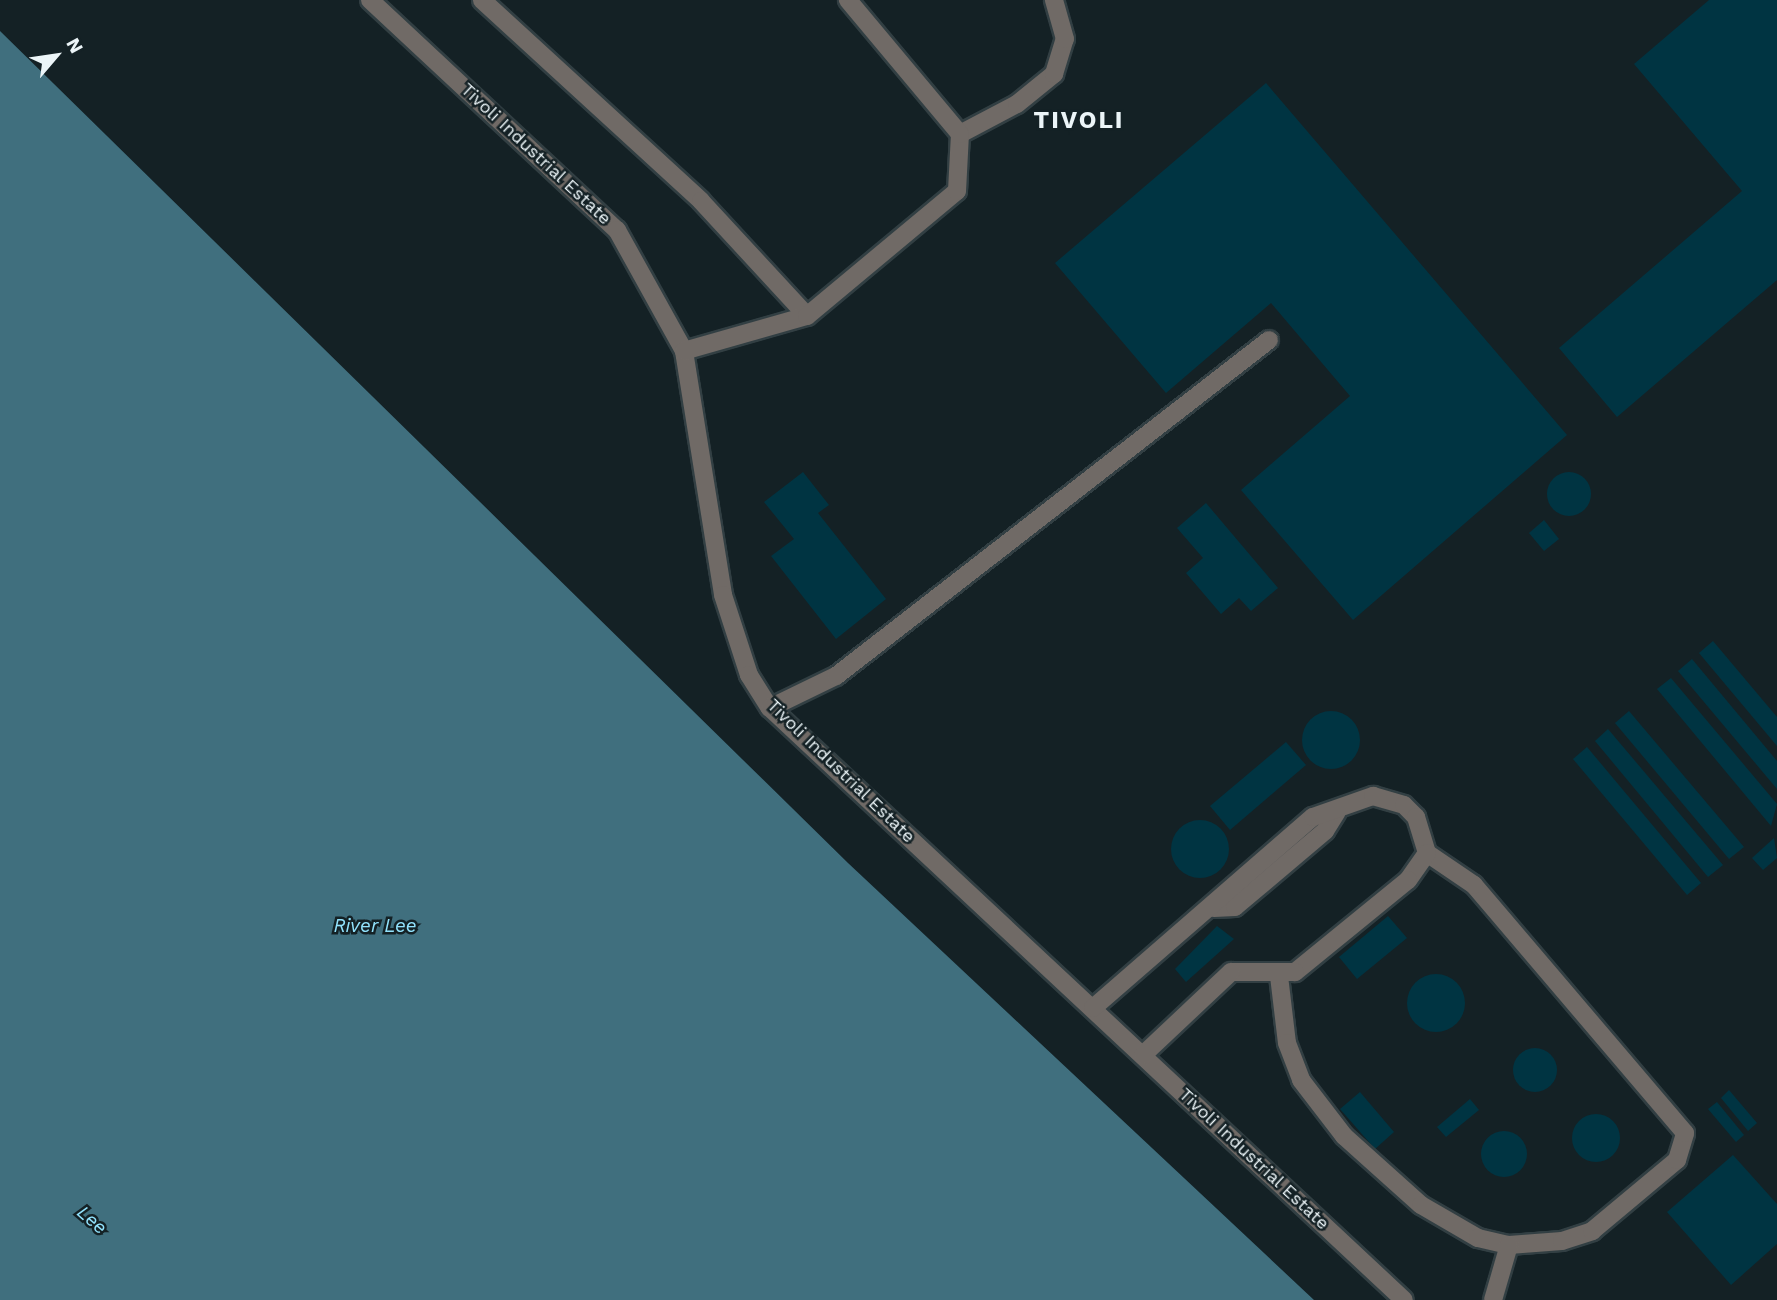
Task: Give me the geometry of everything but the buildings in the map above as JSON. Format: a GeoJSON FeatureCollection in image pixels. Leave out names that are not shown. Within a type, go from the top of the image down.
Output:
{"type":"FeatureCollection","features":[{"type":"Feature","properties":{"kind":"lane","name":"Tivoli Industrial Estate"},"geometry":{"type":"LineString","coordinates":[[370,0],[617,230],[684,351],[723,595],[744,662],[770,708],[1404,1300]]}},
{"type":"Feature","properties":{"kind":"lane"},"geometry":{"type":"LineString","coordinates":[[482,0],[701,201],[807,316]]}},
{"type":"Feature","properties":{"kind":"lane"},"geometry":{"type":"LineString","coordinates":[[684,351],[807,316],[957,191],[960,134],[848,0]]}},
{"type":"Feature","properties":{"kind":"lane"},"geometry":{"type":"LineString","coordinates":[[960,134],[1017,104],[1054,74],[1065,39],[1054,0]]}},
{"type":"Feature","properties":{"kind":"lane"},"geometry":{"type":"LineString","coordinates":[[770,708],[836,676],[1269,340]]}},
{"type":"Feature","properties":{"kind":"lane"},"geometry":{"type":"LineString","coordinates":[[1093,1008],[1214,908],[1313,817],[1337,812],[1359,799],[1389,798],[1416,817],[1427,853],[1474,885],[1685,1133],[1677,1160],[1592,1231],[1563,1241],[1509,1245],[1451,1225],[1344,1136],[1292,1063],[1279,976]]}},
{"type":"Feature","properties":{"kind":"lane"},"geometry":{"type":"LineString","coordinates":[[1143,1055],[1231,972],[1279,976],[1310,964],[1408,880],[1427,853]]}},
{"type":"Feature","properties":{"kind":"lane"},"geometry":{"type":"LineString","coordinates":[[1493,1300],[1509,1245]]}},
{"type":"Feature","properties":{"kind":"water","name":"River Lee"},"geometry":{"type":"Polygon","coordinates":[[[0,31],[848,863],[1314,1300],[0,1300],[0,31]]]}},
{"type":"Feature","properties":{"kind":"district","name":"TIVOLI"},"geometry":{"type":"Point","coordinates":[1079,121]}},
{"type":"Feature","properties":{"kind":"water label","name":"Lee"},"geometry":{"type":"Point","coordinates":[92,1220]}}]}
